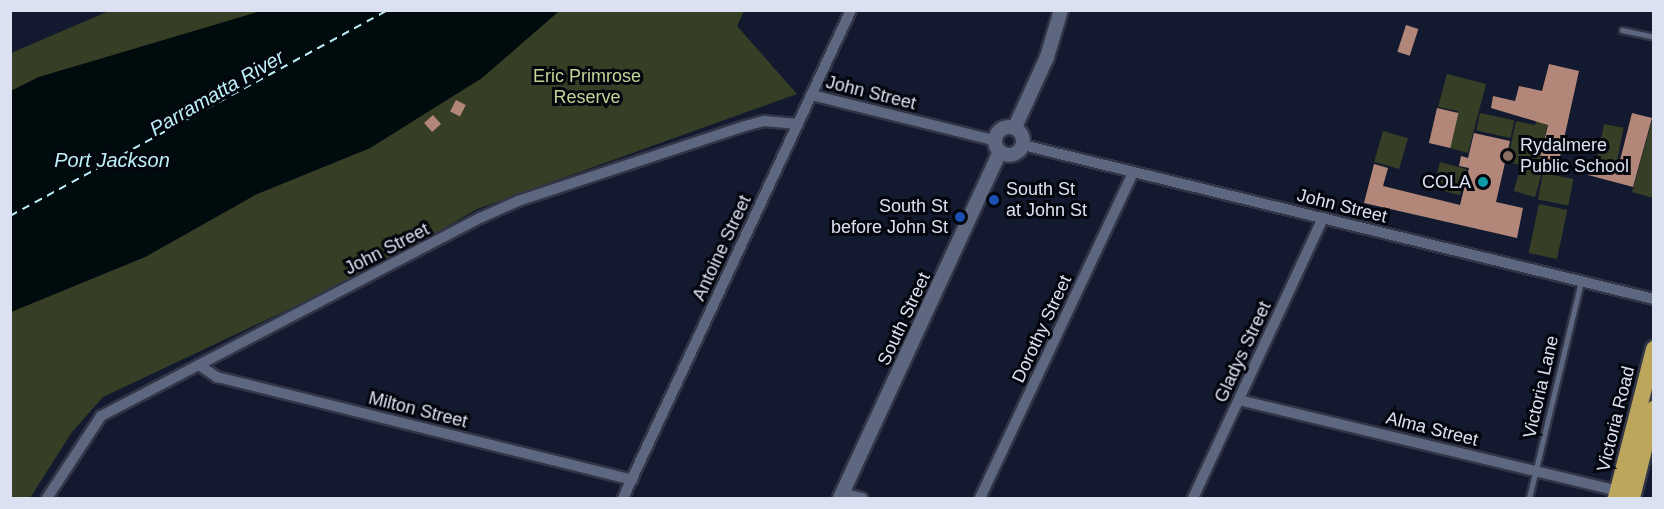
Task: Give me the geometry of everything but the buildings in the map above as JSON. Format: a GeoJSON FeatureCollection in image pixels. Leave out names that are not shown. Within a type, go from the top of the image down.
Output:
{"type":"FeatureCollection","features":[{"type":"Feature","properties":{"kind":"highway","name":"Victoria Road"},"geometry":{"type":"LineString","coordinates":[[1622,496],[1653,349]]}},
{"type":"Feature","properties":{"kind":"highway","name":"Victoria Road"},"geometry":{"type":"LineString","coordinates":[[1622,496],[1653,409]]}},
{"type":"Feature","properties":{"kind":"street","name":"Antoine Street"},"geometry":{"type":"LineString","coordinates":[[623,498],[851,10]]}},
{"type":"Feature","properties":{"kind":"street"},"geometry":{"type":"LineString","coordinates":[[1015,127],[1024,133],[1023,145],[1010,154],[999,154],[993,140],[998,133],[1015,127],[1047,57],[1061,10]]}},
{"type":"Feature","properties":{"kind":"street","name":"John Street"},"geometry":{"type":"LineString","coordinates":[[812,95],[993,140]]}},
{"type":"Feature","properties":{"kind":"street","name":"John Street"},"geometry":{"type":"LineString","coordinates":[[47,498],[96,420],[518,201],[755,124],[798,124]]}},
{"type":"Feature","properties":{"kind":"street","name":"John Street"},"geometry":{"type":"LineString","coordinates":[[1023,145],[1653,299]]}},
{"type":"Feature","properties":{"kind":"street","name":"South Street"},"geometry":{"type":"LineString","coordinates":[[841,496],[999,154]]}},
{"type":"Feature","properties":{"kind":"street","name":"Dorothy Street"},"geometry":{"type":"LineString","coordinates":[[980,498],[1133,173]]}},
{"type":"Feature","properties":{"kind":"street","name":"Gladys Street"},"geometry":{"type":"LineString","coordinates":[[1193,498],[1323,219]]}},
{"type":"Feature","properties":{"kind":"street","name":"Milton Street"},"geometry":{"type":"LineString","coordinates":[[200,365],[217,377],[632,480]]}},
{"type":"Feature","properties":{"kind":"street","name":"Alma Street"},"geometry":{"type":"LineString","coordinates":[[1239,400],[1536,471],[1622,496]]}},
{"type":"Feature","properties":{"kind":"street"},"geometry":{"type":"LineString","coordinates":[[841,496],[862,498]]}},
{"type":"Feature","properties":{"kind":"lane"},"geometry":{"type":"LineString","coordinates":[[1622,30],[1653,37]]}},
{"type":"Feature","properties":{"kind":"lane","name":"Victoria Lane"},"geometry":{"type":"LineString","coordinates":[[1529,498],[1581,282]]}},
{"type":"Feature","properties":{"kind":"green space"},"geometry":{"type":"Polygon","coordinates":[[[109,11],[266,11],[39,77],[11,91],[11,53],[109,11]]]}},
{"type":"Feature","properties":{"kind":"green space","name":"Eric Primrose Reserve"},"geometry":{"type":"Polygon","coordinates":[[[559,11],[744,11],[737,26],[797,94],[477,209],[372,270],[103,397],[72,432],[30,498],[11,498],[10,312],[145,257],[257,194],[370,148],[481,78],[559,11]]]}},
{"type":"Feature","properties":{"kind":"green space"},"geometry":{"type":"Polygon","coordinates":[[[1447,74],[1486,84],[1468,153],[1450,148],[1458,111],[1438,107],[1447,74]]]}},
{"type":"Feature","properties":{"kind":"green space"},"geometry":{"type":"Polygon","coordinates":[[[1543,95],[1553,97],[1538,169],[1507,162],[1516,121],[1535,125],[1543,95]]]}},
{"type":"Feature","properties":{"kind":"green space"},"geometry":{"type":"Polygon","coordinates":[[[1480,113],[1514,120],[1510,138],[1476,131],[1480,113]]]}},
{"type":"Feature","properties":{"kind":"green space"},"geometry":{"type":"Polygon","coordinates":[[[1653,117],[1653,198],[1632,192],[1653,117]]]}},
{"type":"Feature","properties":{"kind":"green space"},"geometry":{"type":"Polygon","coordinates":[[[1604,124],[1624,128],[1617,162],[1597,158],[1604,124]]]}},
{"type":"Feature","properties":{"kind":"green space"},"geometry":{"type":"Polygon","coordinates":[[[1383,131],[1408,138],[1399,169],[1374,162],[1383,131]]]}},
{"type":"Feature","properties":{"kind":"green space"},"geometry":{"type":"Polygon","coordinates":[[[1440,162],[1467,169],[1460,195],[1433,188],[1440,162]]]}},
{"type":"Feature","properties":{"kind":"green space"},"geometry":{"type":"Polygon","coordinates":[[[1521,166],[1542,172],[1535,197],[1514,191],[1521,166]]]}},
{"type":"Feature","properties":{"kind":"green space"},"geometry":{"type":"Polygon","coordinates":[[[1543,173],[1573,179],[1568,205],[1538,200],[1543,173]]]}},
{"type":"Feature","properties":{"kind":"green space"},"geometry":{"type":"Polygon","coordinates":[[[1539,204],[1567,210],[1557,259],[1529,253],[1539,204]]]}},
{"type":"Feature","properties":{"kind":"water","name":"Port Jackson"},"geometry":{"type":"Polygon","coordinates":[[[264,10],[559,11],[482,78],[370,148],[257,194],[145,257],[11,312],[11,91],[39,77],[264,10]]]}},
{"type":"Feature","properties":{"kind":"ferry route"},"geometry":{"type":"LineString","coordinates":[[10,216],[388,10]]}},
{"type":"Feature","properties":{"kind":"place","name":"Rydalmere Public School"},"geometry":{"type":"Point","coordinates":[1508,156]}},
{"type":"Feature","properties":{"kind":"place","name":"COLA"},"geometry":{"type":"Point","coordinates":[1483,182]}},
{"type":"Feature","properties":{"kind":"place","name":"South St at John St"},"geometry":{"type":"Point","coordinates":[994,200]}},
{"type":"Feature","properties":{"kind":"place","name":"South St before John St"},"geometry":{"type":"Point","coordinates":[960,217]}},
{"type":"Feature","properties":{"kind":"water label","name":"Parramatta River"},"geometry":{"type":"Point","coordinates":[217,93]}}]}
